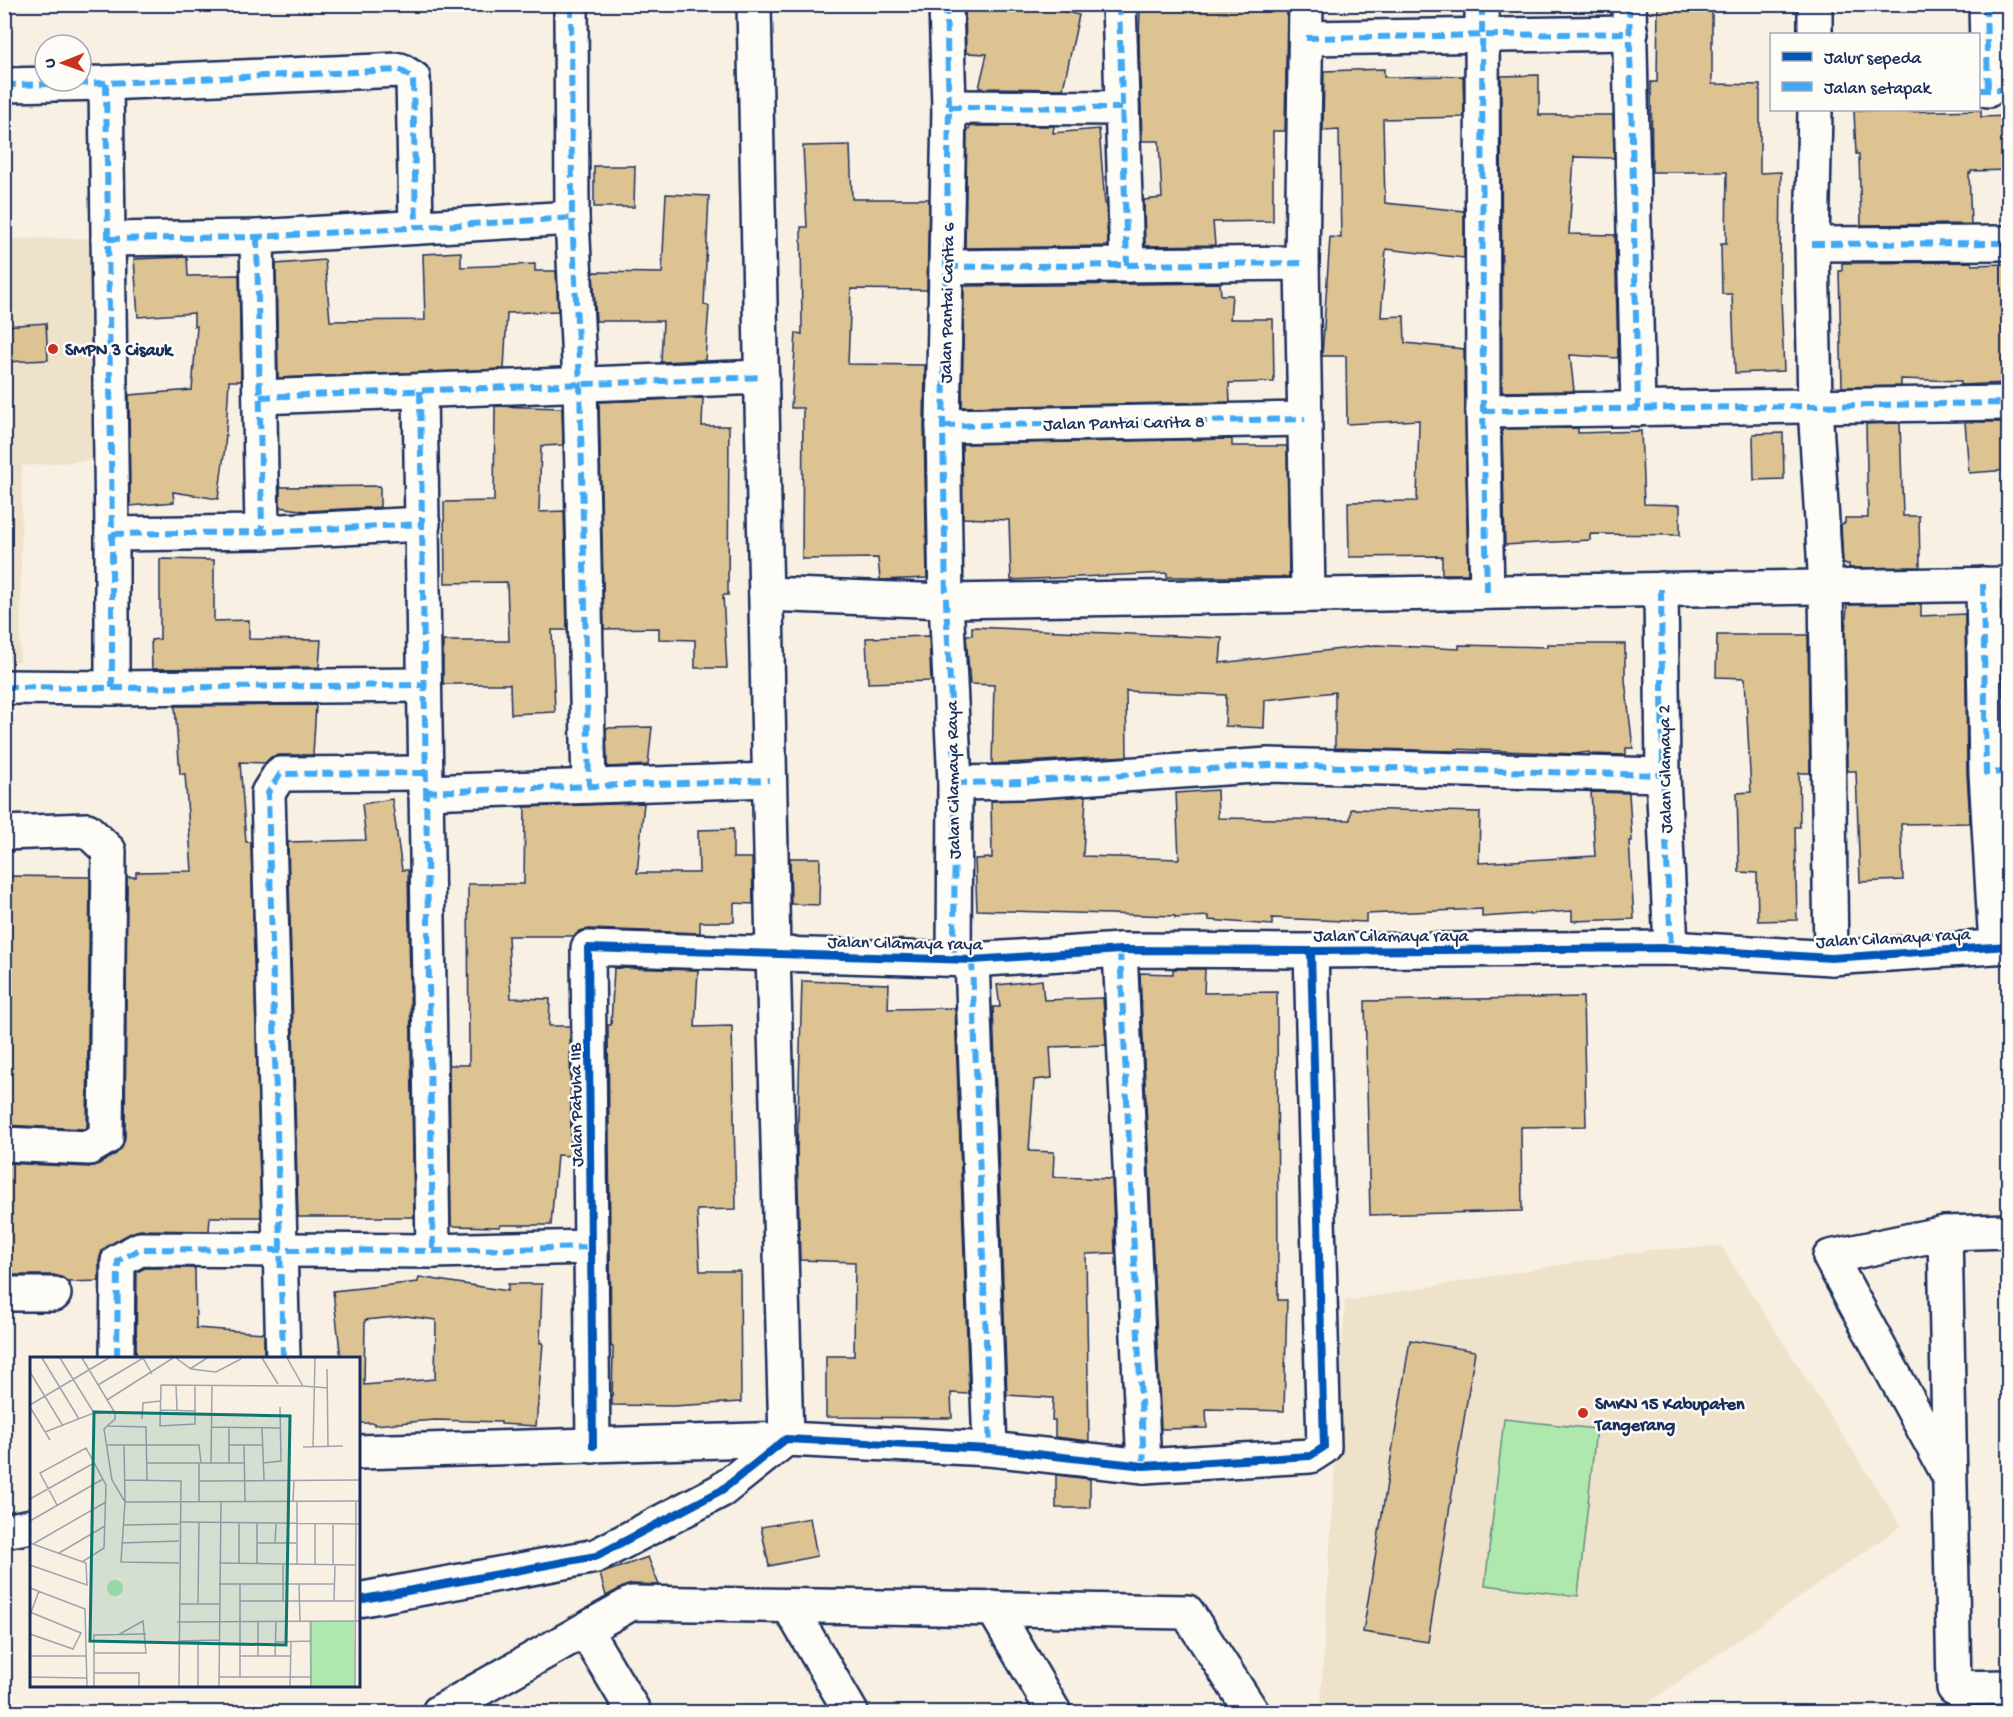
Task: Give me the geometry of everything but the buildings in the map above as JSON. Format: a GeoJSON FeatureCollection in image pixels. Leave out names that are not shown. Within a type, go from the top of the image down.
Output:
{"type":"FeatureCollection","features":[{"type":"Feature","properties":{"kind":"street"},"geometry":{"type":"LineString","coordinates":[[571,4],[572,218],[580,384],[589,786]]}},
{"type":"Feature","properties":{"kind":"street"},"geometry":{"type":"LineString","coordinates":[[754,4],[769,780],[786,1439]]}},
{"type":"Feature","properties":{"kind":"street","name":"Jalan Pantai Carita 6"},"geometry":{"type":"LineString","coordinates":[[946,4],[949,107],[943,426],[946,601]]}},
{"type":"Feature","properties":{"kind":"street"},"geometry":{"type":"LineString","coordinates":[[1119,4],[1126,265]]}},
{"type":"Feature","properties":{"kind":"street"},"geometry":{"type":"LineString","coordinates":[[1306,4],[1302,263],[1308,595]]}},
{"type":"Feature","properties":{"kind":"street"},"geometry":{"type":"LineString","coordinates":[[1815,4],[1815,33]]}},
{"type":"Feature","properties":{"kind":"street"},"geometry":{"type":"LineString","coordinates":[[1986,4],[1992,90]]}},
{"type":"Feature","properties":{"kind":"street"},"geometry":{"type":"LineString","coordinates":[[1306,38],[1482,20],[1630,19],[1638,409]]}},
{"type":"Feature","properties":{"kind":"street"},"geometry":{"type":"LineString","coordinates":[[1482,20],[1487,592]]}},
{"type":"Feature","properties":{"kind":"street"},"geometry":{"type":"LineString","coordinates":[[4,85],[106,83],[400,70],[413,78],[416,227]]}},
{"type":"Feature","properties":{"kind":"street"},"geometry":{"type":"LineString","coordinates":[[106,83],[112,688]]}},
{"type":"Feature","properties":{"kind":"street"},"geometry":{"type":"LineString","coordinates":[[949,107],[1122,108]]}},
{"type":"Feature","properties":{"kind":"street"},"geometry":{"type":"LineString","coordinates":[[1815,111],[1812,244],[1815,406],[1826,587],[1831,958]]}},
{"type":"Feature","properties":{"kind":"street"},"geometry":{"type":"LineString","coordinates":[[108,238],[258,237],[572,218]]}},
{"type":"Feature","properties":{"kind":"street"},"geometry":{"type":"LineString","coordinates":[[258,237],[262,532]]}},
{"type":"Feature","properties":{"kind":"street"},"geometry":{"type":"LineString","coordinates":[[1812,244],[2008,243]]}},
{"type":"Feature","properties":{"kind":"street"},"geometry":{"type":"LineString","coordinates":[[947,267],[1302,263]]}},
{"type":"Feature","properties":{"kind":"street"},"geometry":{"type":"LineString","coordinates":[[260,397],[762,377]]}},
{"type":"Feature","properties":{"kind":"street"},"geometry":{"type":"LineString","coordinates":[[420,391],[433,1251]]}},
{"type":"Feature","properties":{"kind":"street"},"geometry":{"type":"LineString","coordinates":[[1484,411],[2008,403]]}},
{"type":"Feature","properties":{"kind":"street","name":"Jalan Pantai Carita 8"},"geometry":{"type":"LineString","coordinates":[[943,426],[1305,419]]}},
{"type":"Feature","properties":{"kind":"street"},"geometry":{"type":"LineString","coordinates":[[112,534],[262,532],[423,524]]}},
{"type":"Feature","properties":{"kind":"street"},"geometry":{"type":"LineString","coordinates":[[766,594],[946,601],[1996,584],[1997,773],[2002,946]]}},
{"type":"Feature","properties":{"kind":"street","name":"Jalan Cilamaya 2"},"geometry":{"type":"LineString","coordinates":[[1661,589],[1663,775],[1671,948]]}},
{"type":"Feature","properties":{"kind":"street","name":"Jalan Cilamaya Raya"},"geometry":{"type":"LineString","coordinates":[[946,601],[990,1449]]}},
{"type":"Feature","properties":{"kind":"street"},"geometry":{"type":"LineString","coordinates":[[4,687],[424,685]]}},
{"type":"Feature","properties":{"kind":"street"},"geometry":{"type":"LineString","coordinates":[[955,783],[1021,782],[1268,765],[1663,775]]}},
{"type":"Feature","properties":{"kind":"street"},"geometry":{"type":"LineString","coordinates":[[283,1357],[268,793],[280,774],[425,782],[589,786],[769,780]]}},
{"type":"Feature","properties":{"kind":"street"},"geometry":{"type":"LineString","coordinates":[[4,833],[87,830],[109,851],[106,1138],[89,1148],[4,1144]]}},
{"type":"Feature","properties":{"kind":"street","name":"Jalan Cilamaya raya"},"geometry":{"type":"LineString","coordinates":[[773,953],[963,959],[1120,950],[1671,948],[1831,958],[2002,946]]}},
{"type":"Feature","properties":{"kind":"street","name":"Jalan Patuha IIB"},"geometry":{"type":"LineString","coordinates":[[592,1446],[588,948],[773,953]]}},
{"type":"Feature","properties":{"kind":"street"},"geometry":{"type":"LineString","coordinates":[[1120,950],[1144,1466]]}},
{"type":"Feature","properties":{"kind":"street"},"geometry":{"type":"LineString","coordinates":[[360,1452],[786,1439],[990,1449],[1144,1466],[1310,1456],[1324,1447],[1311,951]]}},
{"type":"Feature","properties":{"kind":"street"},"geometry":{"type":"LineString","coordinates":[[1950,1476],[1830,1257],[1945,1233],[2008,1231]]}},
{"type":"Feature","properties":{"kind":"street"},"geometry":{"type":"LineString","coordinates":[[1945,1233],[1954,1688],[2008,1687]]}},
{"type":"Feature","properties":{"kind":"street"},"geometry":{"type":"LineString","coordinates":[[117,1357],[118,1261],[140,1249],[433,1251],[591,1247]]}},
{"type":"Feature","properties":{"kind":"street"},"geometry":{"type":"LineString","coordinates":[[4,1294],[54,1294]]}},
{"type":"Feature","properties":{"kind":"street"},"geometry":{"type":"LineString","coordinates":[[360,1600],[596,1556],[722,1490],[786,1439]]}},
{"type":"Feature","properties":{"kind":"street"},"geometry":{"type":"LineString","coordinates":[[4,1531],[30,1526]]}},
{"type":"Feature","properties":{"kind":"street"},"geometry":{"type":"LineString","coordinates":[[441,1712],[633,1603],[1187,1611],[1252,1713]]}},
{"type":"Feature","properties":{"kind":"street"},"geometry":{"type":"LineString","coordinates":[[789,1606],[851,1713]]}},
{"type":"Feature","properties":{"kind":"street"},"geometry":{"type":"LineString","coordinates":[[993,1608],[1054,1713]]}},
{"type":"Feature","properties":{"kind":"street"},"geometry":{"type":"LineString","coordinates":[[585,1630],[634,1713]]}},
{"type":"Feature","properties":{"kind":"shaded area","name":"SMPN 3 Cisauk"},"geometry":{"type":"Polygon","coordinates":[[[98,238],[107,459],[22,466],[20,661],[4,661],[4,239],[98,238]]]}},
{"type":"Feature","properties":{"kind":"shaded area","name":"SMKN 15 Kabupaten Tangerang"},"geometry":{"type":"Polygon","coordinates":[[[1721,1246],[1901,1526],[1638,1710],[1618,1712],[1320,1712],[1345,1301],[1649,1250],[1721,1246]]]}},
{"type":"Feature","properties":{"kind":"green space"},"geometry":{"type":"Polygon","coordinates":[[[1504,1419],[1596,1429],[1578,1596],[1485,1585],[1504,1419]]]}},
{"type":"Feature","properties":{"kind":"marked path"},"geometry":{"type":"LineString","coordinates":[[571,4],[572,218],[580,384],[589,786]]}},
{"type":"Feature","properties":{"kind":"marked path"},"geometry":{"type":"LineString","coordinates":[[946,4],[949,107],[943,426],[946,601],[955,783],[954,959]]}},
{"type":"Feature","properties":{"kind":"marked path"},"geometry":{"type":"LineString","coordinates":[[1119,4],[1127,265]]}},
{"type":"Feature","properties":{"kind":"marked path"},"geometry":{"type":"LineString","coordinates":[[1482,4],[1483,411],[1487,592]]}},
{"type":"Feature","properties":{"kind":"marked path"},"geometry":{"type":"LineString","coordinates":[[1629,4],[1638,409]]}},
{"type":"Feature","properties":{"kind":"marked path"},"geometry":{"type":"LineString","coordinates":[[1986,4],[1988,90]]}},
{"type":"Feature","properties":{"kind":"marked path"},"geometry":{"type":"LineString","coordinates":[[1306,38],[1631,33]]}},
{"type":"Feature","properties":{"kind":"marked path"},"geometry":{"type":"LineString","coordinates":[[4,85],[106,83],[400,70],[413,78],[416,227]]}},
{"type":"Feature","properties":{"kind":"marked path"},"geometry":{"type":"LineString","coordinates":[[106,83],[112,688]]}},
{"type":"Feature","properties":{"kind":"marked path"},"geometry":{"type":"LineString","coordinates":[[1980,90],[2008,90]]}},
{"type":"Feature","properties":{"kind":"marked path"},"geometry":{"type":"LineString","coordinates":[[949,107],[1122,108]]}},
{"type":"Feature","properties":{"kind":"marked path"},"geometry":{"type":"LineString","coordinates":[[108,239],[257,237],[572,218]]}},
{"type":"Feature","properties":{"kind":"marked path"},"geometry":{"type":"LineString","coordinates":[[257,237],[262,532]]}},
{"type":"Feature","properties":{"kind":"marked path"},"geometry":{"type":"LineString","coordinates":[[1812,244],[2008,243]]}},
{"type":"Feature","properties":{"kind":"marked path"},"geometry":{"type":"LineString","coordinates":[[947,267],[1302,263]]}},
{"type":"Feature","properties":{"kind":"marked path"},"geometry":{"type":"LineString","coordinates":[[260,397],[762,377]]}},
{"type":"Feature","properties":{"kind":"marked path"},"geometry":{"type":"LineString","coordinates":[[420,391],[433,1251]]}},
{"type":"Feature","properties":{"kind":"marked path"},"geometry":{"type":"LineString","coordinates":[[1483,411],[2008,403]]}},
{"type":"Feature","properties":{"kind":"marked path"},"geometry":{"type":"LineString","coordinates":[[943,426],[1305,419]]}},
{"type":"Feature","properties":{"kind":"marked path"},"geometry":{"type":"LineString","coordinates":[[112,534],[262,532],[423,524]]}},
{"type":"Feature","properties":{"kind":"marked path"},"geometry":{"type":"LineString","coordinates":[[1983,584],[1986,773],[2008,772]]}},
{"type":"Feature","properties":{"kind":"marked path"},"geometry":{"type":"LineString","coordinates":[[1661,589],[1663,775],[1671,948]]}},
{"type":"Feature","properties":{"kind":"marked path"},"geometry":{"type":"LineString","coordinates":[[4,687],[424,685]]}},
{"type":"Feature","properties":{"kind":"marked path"},"geometry":{"type":"LineString","coordinates":[[955,783],[1021,782],[1268,765],[1663,775]]}},
{"type":"Feature","properties":{"kind":"marked path"},"geometry":{"type":"LineString","coordinates":[[283,1357],[268,793],[280,774],[425,773]]}},
{"type":"Feature","properties":{"kind":"marked path"},"geometry":{"type":"LineString","coordinates":[[425,792],[769,780]]}},
{"type":"Feature","properties":{"kind":"marked path"},"geometry":{"type":"LineString","coordinates":[[1120,950],[1144,1466]]}},
{"type":"Feature","properties":{"kind":"marked path"},"geometry":{"type":"LineString","coordinates":[[972,960],[990,1449]]}},
{"type":"Feature","properties":{"kind":"marked path"},"geometry":{"type":"LineString","coordinates":[[117,1357],[118,1261],[140,1249],[433,1251],[591,1247]]}},
{"type":"Feature","properties":{"kind":"cycle path"},"geometry":{"type":"LineString","coordinates":[[593,1446],[588,948],[972,960],[1120,950],[1671,948],[1831,958],[2008,946]]}},
{"type":"Feature","properties":{"kind":"cycle path"},"geometry":{"type":"LineString","coordinates":[[360,1600],[596,1556],[722,1490],[786,1439],[990,1449],[1144,1466],[1310,1456],[1324,1447],[1311,951]]}},
{"type":"Feature","properties":{"kind":"place","name":"SMPN 3 Cisauk"},"geometry":{"type":"Point","coordinates":[53,349]}},
{"type":"Feature","properties":{"kind":"place","name":"SMKN 15 Kabupaten Tangerang"},"geometry":{"type":"Point","coordinates":[1583,1413]}}]}
